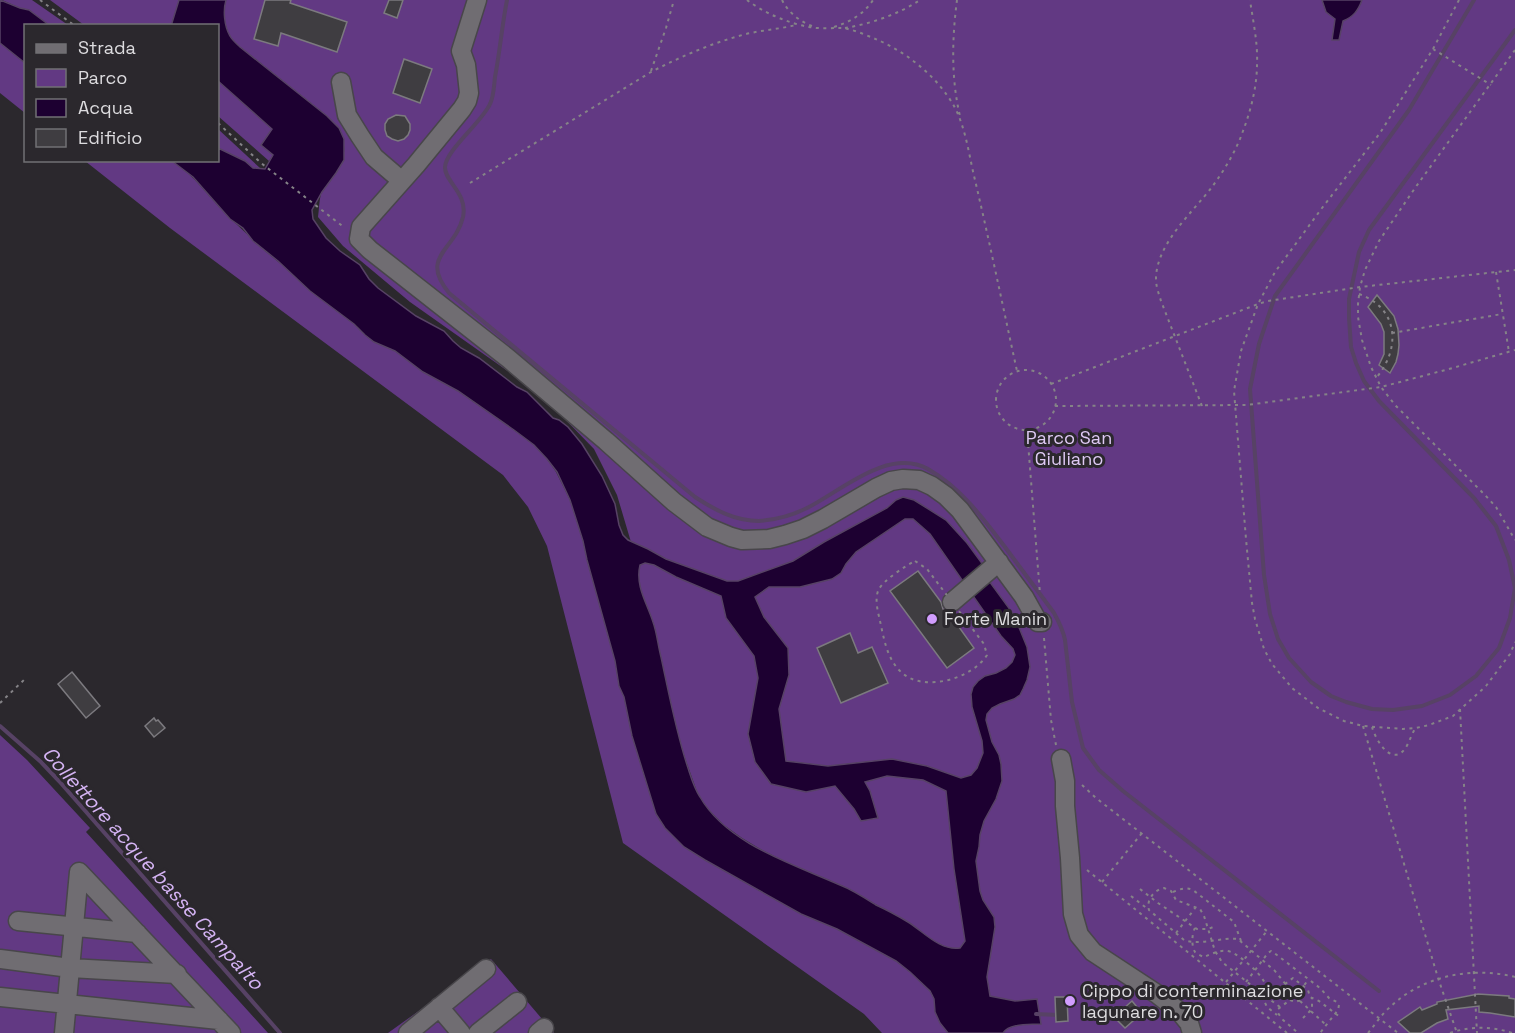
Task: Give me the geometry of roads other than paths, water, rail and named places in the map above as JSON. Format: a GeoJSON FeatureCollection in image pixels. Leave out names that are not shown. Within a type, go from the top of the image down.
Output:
{"type":"FeatureCollection","features":[{"type":"Feature","properties":{"kind":"street"},"geometry":{"type":"LineString","coordinates":[[477,0],[461,51],[466,65],[469,93],[467,101],[456,117],[361,227],[359,239],[509,359],[674,502],[707,527],[742,540],[777,537],[803,529],[891,481],[919,480],[946,496],[960,510],[994,566],[1024,597],[1038,622],[1042,622]]}},
{"type":"Feature","properties":{"kind":"street"},"geometry":{"type":"LineString","coordinates":[[341,82],[347,115],[374,157],[402,181]]}},
{"type":"Feature","properties":{"kind":"street"},"geometry":{"type":"LineString","coordinates":[[958,597],[994,566]]}},
{"type":"Feature","properties":{"kind":"street"},"geometry":{"type":"LineString","coordinates":[[1061,759],[1065,782],[1073,914],[1079,935],[1093,952],[1180,1012],[1190,1023],[1192,1033]]}},
{"type":"Feature","properties":{"kind":"street"},"geometry":{"type":"LineString","coordinates":[[64,1033],[80,872],[225,1027]]}},
{"type":"Feature","properties":{"kind":"street"},"geometry":{"type":"LineString","coordinates":[[18,921],[137,933]]}},
{"type":"Feature","properties":{"kind":"street"},"geometry":{"type":"LineString","coordinates":[[0,959],[70,968],[177,974]]}},
{"type":"Feature","properties":{"kind":"street"},"geometry":{"type":"LineString","coordinates":[[408,1033],[486,969]]}},
{"type":"Feature","properties":{"kind":"street"},"geometry":{"type":"LineString","coordinates":[[0,997],[225,1027]]}},
{"type":"Feature","properties":{"kind":"street"},"geometry":{"type":"LineString","coordinates":[[478,1033],[517,1002]]}},
{"type":"Feature","properties":{"kind":"street"},"geometry":{"type":"LineString","coordinates":[[440,1007],[461,1033]]}},
{"type":"Feature","properties":{"kind":"water"},"geometry":{"type":"Polygon","coordinates":[[[0,0],[29,10],[48,24],[24,24],[24,62],[0,43],[0,0]]]}},
{"type":"Feature","properties":{"kind":"water"},"geometry":{"type":"Polygon","coordinates":[[[179,0],[226,0],[225,23],[232,39],[339,128],[344,139],[344,160],[312,210],[313,219],[326,238],[360,265],[378,288],[416,316],[444,331],[461,348],[527,392],[553,418],[568,427],[582,444],[602,476],[615,504],[623,535],[628,540],[666,559],[727,581],[738,581],[793,561],[903,497],[914,500],[946,520],[967,543],[981,562],[989,581],[1014,615],[1027,647],[1030,667],[1020,695],[992,708],[986,720],[992,742],[999,755],[1002,781],[996,799],[984,821],[976,861],[980,891],[994,917],[995,927],[987,977],[990,996],[1015,1001],[1037,999],[1041,1024],[1015,1026],[1003,1033],[948,1033],[935,1012],[934,999],[930,991],[896,961],[837,929],[801,914],[705,860],[684,847],[665,828],[656,814],[632,736],[583,541],[570,500],[557,472],[534,445],[514,430],[458,391],[423,372],[395,351],[374,342],[310,291],[253,241],[193,177],[173,162],[219,162],[219,148],[245,161],[253,168],[265,169],[273,155],[261,145],[272,129],[219,82],[219,24],[172,24],[179,0]],[[905,519],[856,552],[841,573],[832,579],[800,587],[769,587],[755,597],[764,617],[788,648],[789,675],[779,709],[786,761],[828,766],[892,759],[927,766],[961,778],[971,775],[977,768],[983,753],[982,741],[972,707],[973,687],[985,676],[1006,668],[1015,655],[1013,649],[1001,636],[930,534],[913,519],[905,519]],[[645,563],[640,565],[640,587],[656,631],[670,699],[688,768],[694,786],[712,813],[727,828],[762,851],[845,887],[908,922],[939,944],[960,948],[965,941],[954,869],[946,791],[923,780],[887,776],[865,782],[878,818],[861,821],[835,786],[806,792],[771,784],[755,762],[748,734],[758,678],[754,656],[726,618],[721,596],[645,563]]]}},
{"type":"Feature","properties":{"kind":"water"},"geometry":{"type":"Polygon","coordinates":[[[1322,0],[1362,0],[1355,13],[1343,21],[1339,40],[1332,40],[1335,19],[1326,12],[1322,0]]]}},
{"type":"Feature","properties":{"kind":"waterway"},"geometry":{"type":"LineString","coordinates":[[507,0],[491,101],[480,119],[451,153],[445,167],[464,209],[459,229],[438,262],[437,270],[449,293],[695,497],[726,514],[750,521],[784,517],[807,508],[865,474],[897,463],[913,464],[928,469],[951,485],[979,514],[1056,616],[1065,640],[1072,702],[1083,748],[1099,770],[1379,991]]}},
{"type":"Feature","properties":{"kind":"waterway"},"geometry":{"type":"LineString","coordinates":[[1474,0],[1409,110],[1275,296],[1259,344],[1250,389],[1264,575],[1270,614],[1278,639],[1289,658],[1311,682],[1331,696],[1372,709],[1393,710],[1422,706],[1450,695],[1476,676],[1499,648],[1510,618],[1515,588],[1509,560],[1496,526],[1474,498],[1379,401],[1364,381],[1351,347],[1349,299],[1359,252],[1369,230],[1515,30]]}},
{"type":"Feature","properties":{"kind":"waterway","name":"Collettore acque basse Campalto"},"geometry":{"type":"LineString","coordinates":[[0,726],[59,781],[280,1033]]}},
{"type":"Feature","properties":{"kind":"waterway"},"geometry":{"type":"LineString","coordinates":[[1036,1014],[1058,1015]]}},
{"type":"Feature","properties":{"kind":"place","name":"Forte Manin"},"geometry":{"type":"Point","coordinates":[932,619]}},
{"type":"Feature","properties":{"kind":"place","name":"Cippo di conterminazione lagunare n. 70"},"geometry":{"type":"Point","coordinates":[1070,1001]}},
{"type":"Feature","properties":{"kind":"park label","name":"Parco San Giuliano"},"geometry":{"type":"Point","coordinates":[1069,448]}}]}
